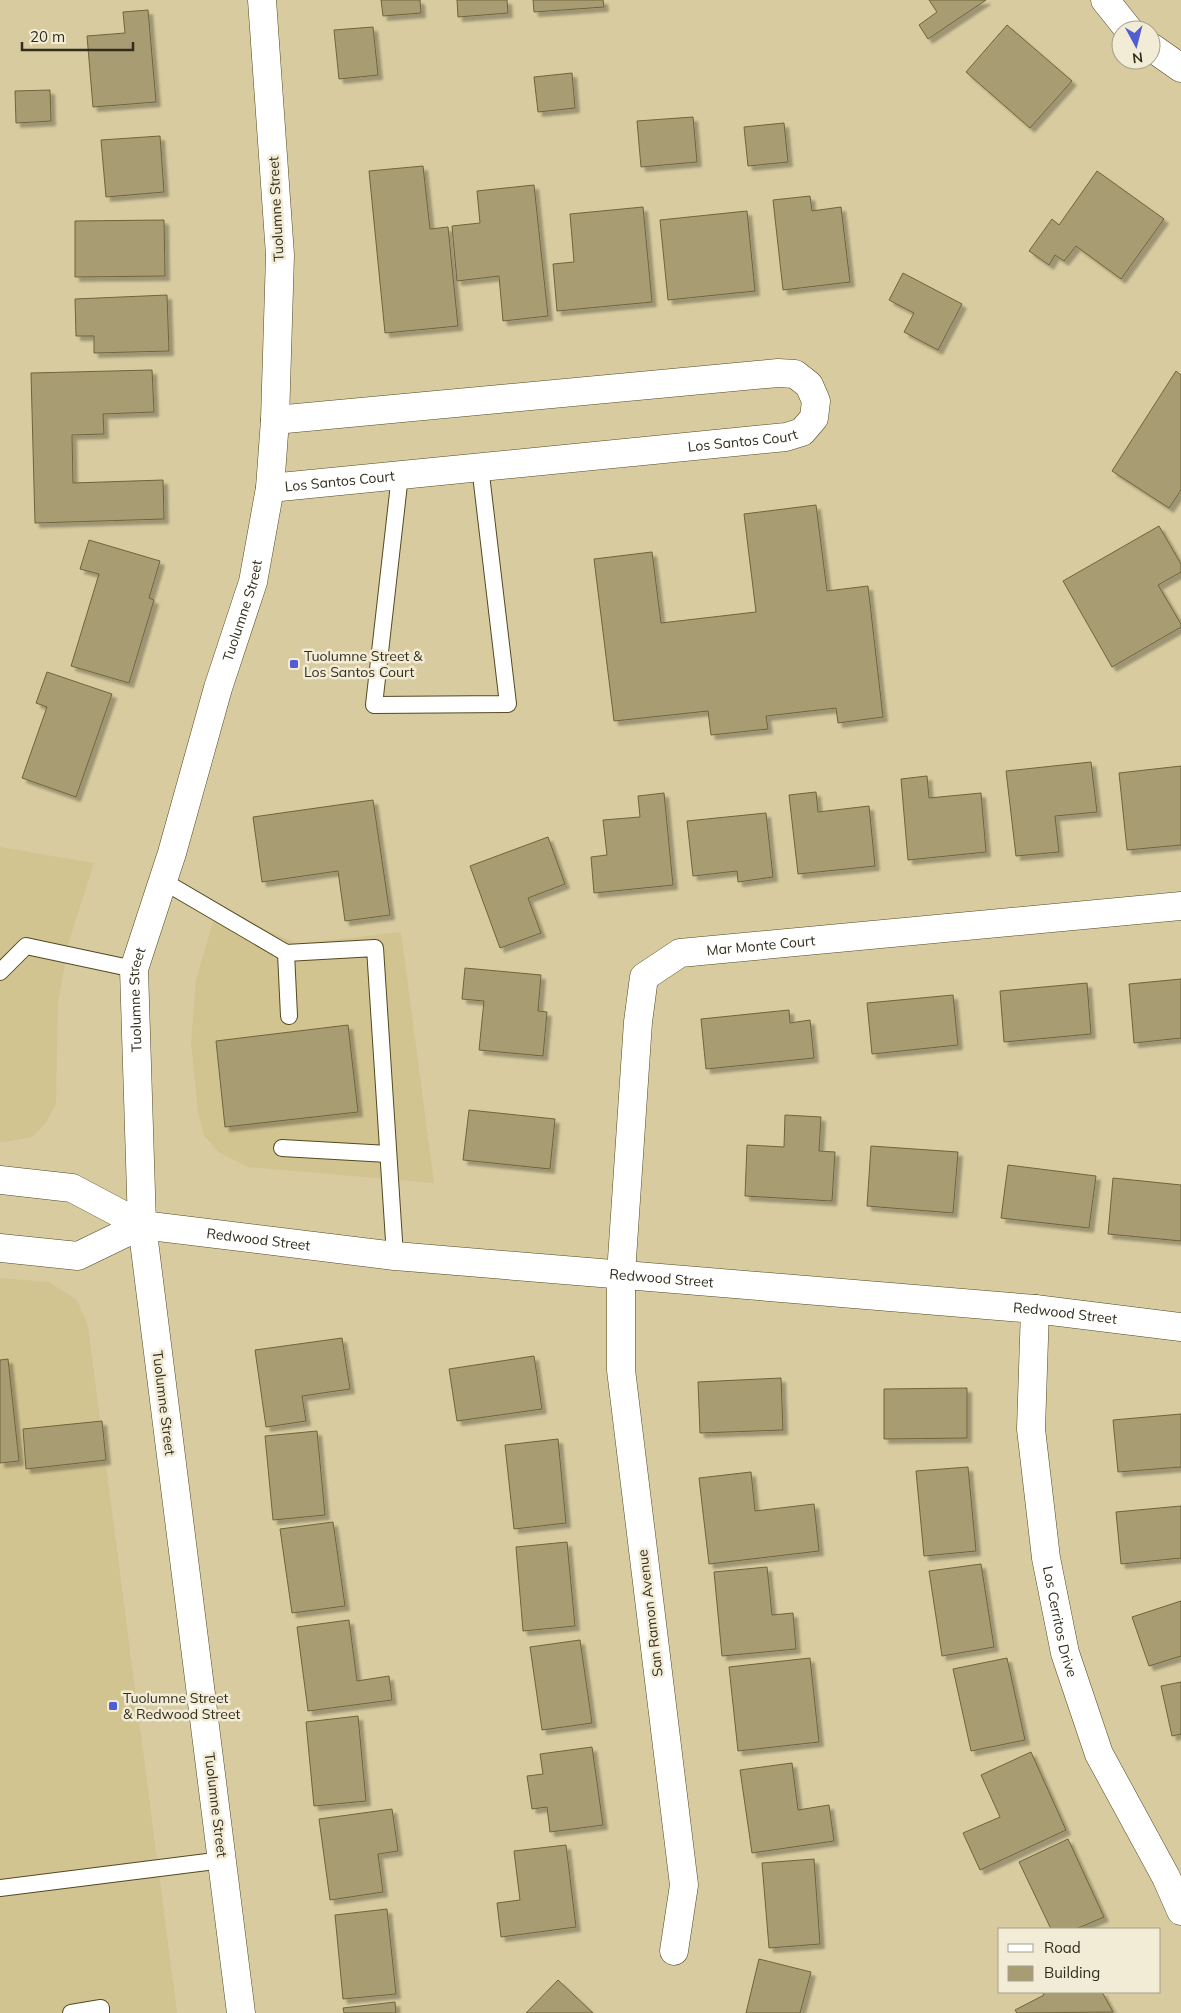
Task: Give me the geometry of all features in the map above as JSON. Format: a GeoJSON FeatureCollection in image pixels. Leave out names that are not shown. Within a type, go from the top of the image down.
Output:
{"type":"FeatureCollection","features":[{"type":"Feature","properties":{"kind":"main road","name":"Tuolumne Street"},"geometry":{"type":"LineString","coordinates":[[241,2013],[142,1224],[134,969],[162,881],[218,688],[253,582],[270,488],[275,420],[280,255],[262,0]]}},
{"type":"Feature","properties":{"kind":"main road"},"geometry":{"type":"LineString","coordinates":[[1105,0],[1122,20]]}},
{"type":"Feature","properties":{"kind":"main road"},"geometry":{"type":"LineString","coordinates":[[1161,54],[1181,68]]}},
{"type":"Feature","properties":{"kind":"main road","name":"Los Santos Court"},"geometry":{"type":"LineString","coordinates":[[270,488],[786,437],[802,432],[814,418],[816,401],[810,385],[795,374],[778,373],[275,420]]}},
{"type":"Feature","properties":{"kind":"main road","name":"Mar Monte Court"},"geometry":{"type":"LineString","coordinates":[[620,1274],[638,1022],[644,977],[658,967],[680,953],[1181,906]]}},
{"type":"Feature","properties":{"kind":"main road","name":"Redwood Street"},"geometry":{"type":"LineString","coordinates":[[0,1180],[72,1188],[142,1224],[395,1256],[1035,1308],[1181,1326]]}},
{"type":"Feature","properties":{"kind":"main road"},"geometry":{"type":"LineString","coordinates":[[0,1248],[78,1256],[142,1224]]}},
{"type":"Feature","properties":{"kind":"main road","name":"San Ramon Avenue"},"geometry":{"type":"LineString","coordinates":[[620,1274],[620,1370],[684,1885],[674,1951]]}},
{"type":"Feature","properties":{"kind":"main road","name":"Los Cerritos Drive"},"geometry":{"type":"LineString","coordinates":[[1035,1308],[1031,1429],[1046,1558],[1065,1653],[1099,1754],[1166,1877],[1181,1911]]}},
{"type":"Feature","properties":{"kind":"lane"},"geometry":{"type":"LineString","coordinates":[[400,475],[374,705],[508,704],[480,466]]}},
{"type":"Feature","properties":{"kind":"lane"},"geometry":{"type":"LineString","coordinates":[[162,881],[286,953],[375,948],[395,1256]]}},
{"type":"Feature","properties":{"kind":"lane"},"geometry":{"type":"LineString","coordinates":[[0,972],[26,946],[134,969]]}},
{"type":"Feature","properties":{"kind":"lane"},"geometry":{"type":"LineString","coordinates":[[286,953],[289,1016]]}},
{"type":"Feature","properties":{"kind":"lane"},"geometry":{"type":"LineString","coordinates":[[282,1148],[388,1154]]}},
{"type":"Feature","properties":{"kind":"lane"},"geometry":{"type":"LineString","coordinates":[[0,1888],[223,1860]]}},
{"type":"Feature","properties":{"kind":"lane"},"geometry":{"type":"LineString","coordinates":[[71,2013],[101,2008],[101,2013]]}},
{"type":"Feature","properties":{"kind":"shaded area"},"geometry":{"type":"Polygon","coordinates":[[[0,847],[94,863],[69,941],[58,1003],[56,1104],[45,1124],[32,1137],[5,1142],[0,1141],[0,847]]]}},
{"type":"Feature","properties":{"kind":"shaded area"},"geometry":{"type":"Polygon","coordinates":[[[217,908],[298,944],[401,932],[434,1183],[248,1167],[218,1152],[204,1135],[198,1112],[191,1042],[196,980],[217,908]]]}},
{"type":"Feature","properties":{"kind":"shaded area"},"geometry":{"type":"Polygon","coordinates":[[[0,1278],[49,1282],[77,1300],[88,1326],[177,2013],[0,2013],[0,1278]]]}},
{"type":"Feature","properties":{"kind":"building"},"geometry":{"type":"Polygon","coordinates":[[[381,0],[420,0],[421,13],[383,16],[381,0]]]}},
{"type":"Feature","properties":{"kind":"building"},"geometry":{"type":"Polygon","coordinates":[[[457,0],[507,0],[508,13],[458,17],[457,0]]]}},
{"type":"Feature","properties":{"kind":"building"},"geometry":{"type":"Polygon","coordinates":[[[533,0],[603,0],[604,7],[534,12],[533,0]]]}},
{"type":"Feature","properties":{"kind":"building"},"geometry":{"type":"Polygon","coordinates":[[[929,0],[986,0],[928,39],[919,25],[937,12],[929,0]]]}},
{"type":"Feature","properties":{"kind":"building"},"geometry":{"type":"Polygon","coordinates":[[[148,10],[156,102],[93,107],[87,36],[125,33],[123,12],[148,10]]]}},
{"type":"Feature","properties":{"kind":"building"},"geometry":{"type":"Polygon","coordinates":[[[1007,25],[1072,81],[1030,128],[966,72],[1007,25]]]}},
{"type":"Feature","properties":{"kind":"building"},"geometry":{"type":"Polygon","coordinates":[[[373,27],[378,75],[339,79],[334,30],[373,27]]]}},
{"type":"Feature","properties":{"kind":"building"},"geometry":{"type":"Polygon","coordinates":[[[572,73],[575,108],[538,112],[534,77],[572,73]]]}},
{"type":"Feature","properties":{"kind":"building"},"geometry":{"type":"Polygon","coordinates":[[[50,90],[51,121],[16,123],[15,91],[50,90]]]}},
{"type":"Feature","properties":{"kind":"building"},"geometry":{"type":"Polygon","coordinates":[[[693,117],[697,162],[641,167],[637,121],[693,117]]]}},
{"type":"Feature","properties":{"kind":"building"},"geometry":{"type":"Polygon","coordinates":[[[784,123],[788,162],[748,166],[744,127],[784,123]]]}},
{"type":"Feature","properties":{"kind":"building"},"geometry":{"type":"Polygon","coordinates":[[[160,136],[164,192],[106,197],[101,140],[160,136]]]}},
{"type":"Feature","properties":{"kind":"building"},"geometry":{"type":"Polygon","coordinates":[[[423,166],[430,229],[448,227],[458,326],[385,333],[369,171],[423,166]]]}},
{"type":"Feature","properties":{"kind":"building"},"geometry":{"type":"Polygon","coordinates":[[[1097,171],[1164,219],[1121,279],[1076,246],[1064,261],[1055,255],[1049,265],[1029,251],[1052,219],[1059,225],[1097,171]]]}},
{"type":"Feature","properties":{"kind":"building"},"geometry":{"type":"Polygon","coordinates":[[[534,185],[548,316],[503,321],[499,276],[457,281],[452,226],[480,223],[477,191],[534,185]]]}},
{"type":"Feature","properties":{"kind":"building"},"geometry":{"type":"Polygon","coordinates":[[[810,196],[812,211],[841,207],[850,282],[783,290],[773,200],[810,196]]]}},
{"type":"Feature","properties":{"kind":"building"},"geometry":{"type":"Polygon","coordinates":[[[643,207],[652,302],[557,311],[553,264],[574,262],[570,214],[643,207]]]}},
{"type":"Feature","properties":{"kind":"building"},"geometry":{"type":"Polygon","coordinates":[[[747,211],[755,291],[668,300],[660,220],[747,211]]]}},
{"type":"Feature","properties":{"kind":"building"},"geometry":{"type":"Polygon","coordinates":[[[164,220],[165,276],[75,277],[75,221],[164,220]]]}},
{"type":"Feature","properties":{"kind":"building"},"geometry":{"type":"Polygon","coordinates":[[[903,273],[962,304],[938,350],[904,332],[914,313],[889,300],[903,273]]]}},
{"type":"Feature","properties":{"kind":"building"},"geometry":{"type":"Polygon","coordinates":[[[167,295],[169,351],[94,353],[94,336],[76,336],[75,299],[167,295]]]}},
{"type":"Feature","properties":{"kind":"building"},"geometry":{"type":"Polygon","coordinates":[[[152,370],[154,412],[103,414],[104,434],[72,435],[73,483],[163,480],[164,519],[35,523],[31,373],[152,370]]]}},
{"type":"Feature","properties":{"kind":"building"},"geometry":{"type":"Polygon","coordinates":[[[1176,371],[1181,375],[1181,490],[1169,508],[1112,471],[1176,371]]]}},
{"type":"Feature","properties":{"kind":"building"},"geometry":{"type":"Polygon","coordinates":[[[816,505],[827,591],[868,586],[883,717],[838,723],[836,708],[766,716],[768,729],[711,735],[708,711],[614,721],[594,559],[652,552],[661,623],[756,612],[744,514],[816,505]]]}},
{"type":"Feature","properties":{"kind":"building"},"geometry":{"type":"Polygon","coordinates":[[[1159,526],[1181,564],[1181,572],[1158,585],[1181,627],[1112,667],[1063,581],[1159,526]]]}},
{"type":"Feature","properties":{"kind":"building"},"geometry":{"type":"Polygon","coordinates":[[[89,540],[160,561],[149,598],[154,600],[129,683],[71,666],[99,574],[80,569],[89,540]]]}},
{"type":"Feature","properties":{"kind":"building"},"geometry":{"type":"Polygon","coordinates":[[[47,672],[112,694],[76,797],[22,778],[47,707],[36,703],[47,672]]]}},
{"type":"Feature","properties":{"kind":"building"},"geometry":{"type":"Polygon","coordinates":[[[1091,762],[1097,812],[1055,816],[1059,852],[1016,856],[1006,771],[1091,762]]]}},
{"type":"Feature","properties":{"kind":"building"},"geometry":{"type":"Polygon","coordinates":[[[1181,766],[1181,845],[1127,850],[1119,773],[1181,766]]]}},
{"type":"Feature","properties":{"kind":"building"},"geometry":{"type":"Polygon","coordinates":[[[927,776],[929,798],[981,793],[986,852],[908,860],[901,779],[927,776]]]}},
{"type":"Feature","properties":{"kind":"building"},"geometry":{"type":"Polygon","coordinates":[[[816,792],[818,812],[869,806],[875,866],[798,874],[789,795],[816,792]]]}},
{"type":"Feature","properties":{"kind":"building"},"geometry":{"type":"Polygon","coordinates":[[[664,793],[673,885],[594,893],[591,857],[607,855],[603,820],[640,817],[638,796],[664,793]]]}},
{"type":"Feature","properties":{"kind":"building"},"geometry":{"type":"Polygon","coordinates":[[[373,800],[390,915],[345,921],[338,871],[262,882],[253,817],[373,800]]]}},
{"type":"Feature","properties":{"kind":"building"},"geometry":{"type":"Polygon","coordinates":[[[766,813],[773,877],[738,882],[737,871],[693,876],[687,821],[766,813]]]}},
{"type":"Feature","properties":{"kind":"building"},"geometry":{"type":"Polygon","coordinates":[[[548,837],[565,884],[528,898],[541,933],[500,948],[470,866],[548,837]]]}},
{"type":"Feature","properties":{"kind":"building"},"geometry":{"type":"Polygon","coordinates":[[[465,968],[541,975],[538,1011],[547,1012],[543,1056],[479,1050],[484,1001],[462,999],[465,968]]]}},
{"type":"Feature","properties":{"kind":"building"},"geometry":{"type":"Polygon","coordinates":[[[1181,979],[1181,1038],[1134,1043],[1129,984],[1181,979]]]}},
{"type":"Feature","properties":{"kind":"building"},"geometry":{"type":"Polygon","coordinates":[[[1087,983],[1091,1034],[1004,1042],[1000,991],[1087,983]]]}},
{"type":"Feature","properties":{"kind":"building"},"geometry":{"type":"Polygon","coordinates":[[[953,995],[958,1045],[872,1054],[867,1003],[953,995]]]}},
{"type":"Feature","properties":{"kind":"building"},"geometry":{"type":"Polygon","coordinates":[[[789,1010],[790,1023],[810,1020],[814,1058],[706,1069],[701,1019],[789,1010]]]}},
{"type":"Feature","properties":{"kind":"building"},"geometry":{"type":"Polygon","coordinates":[[[348,1025],[358,1112],[225,1127],[216,1041],[348,1025]]]}},
{"type":"Feature","properties":{"kind":"building"},"geometry":{"type":"Polygon","coordinates":[[[469,1110],[555,1119],[550,1169],[463,1160],[469,1110]]]}},
{"type":"Feature","properties":{"kind":"building"},"geometry":{"type":"Polygon","coordinates":[[[785,1115],[821,1117],[819,1151],[835,1152],[832,1201],[745,1196],[747,1145],[784,1147],[785,1115]]]}},
{"type":"Feature","properties":{"kind":"building"},"geometry":{"type":"Polygon","coordinates":[[[871,1146],[958,1152],[953,1213],[867,1206],[871,1146]]]}},
{"type":"Feature","properties":{"kind":"building"},"geometry":{"type":"Polygon","coordinates":[[[1008,1165],[1096,1176],[1089,1228],[1001,1218],[1008,1165]]]}},
{"type":"Feature","properties":{"kind":"building"},"geometry":{"type":"Polygon","coordinates":[[[1113,1178],[1181,1185],[1181,1241],[1108,1234],[1113,1178]]]}},
{"type":"Feature","properties":{"kind":"building"},"geometry":{"type":"Polygon","coordinates":[[[342,1338],[350,1389],[302,1396],[306,1421],[266,1427],[255,1350],[342,1338]]]}},
{"type":"Feature","properties":{"kind":"building"},"geometry":{"type":"Polygon","coordinates":[[[534,1356],[542,1409],[457,1421],[449,1369],[534,1356]]]}},
{"type":"Feature","properties":{"kind":"building"},"geometry":{"type":"Polygon","coordinates":[[[8,1359],[19,1461],[0,1463],[0,1360],[8,1359]]]}},
{"type":"Feature","properties":{"kind":"building"},"geometry":{"type":"Polygon","coordinates":[[[781,1378],[783,1430],[700,1433],[698,1382],[781,1378]]]}},
{"type":"Feature","properties":{"kind":"building"},"geometry":{"type":"Polygon","coordinates":[[[967,1388],[967,1438],[884,1439],[884,1389],[967,1388]]]}},
{"type":"Feature","properties":{"kind":"building"},"geometry":{"type":"Polygon","coordinates":[[[1181,1414],[1181,1467],[1118,1472],[1113,1420],[1181,1414]]]}},
{"type":"Feature","properties":{"kind":"building"},"geometry":{"type":"Polygon","coordinates":[[[102,1421],[106,1460],[26,1469],[23,1429],[102,1421]]]}},
{"type":"Feature","properties":{"kind":"building"},"geometry":{"type":"Polygon","coordinates":[[[317,1431],[325,1515],[273,1520],[265,1436],[317,1431]]]}},
{"type":"Feature","properties":{"kind":"building"},"geometry":{"type":"Polygon","coordinates":[[[558,1439],[566,1523],[514,1529],[505,1445],[558,1439]]]}},
{"type":"Feature","properties":{"kind":"building"},"geometry":{"type":"Polygon","coordinates":[[[968,1467],[976,1551],[924,1556],[916,1471],[968,1467]]]}},
{"type":"Feature","properties":{"kind":"building"},"geometry":{"type":"Polygon","coordinates":[[[751,1472],[755,1511],[814,1504],[819,1551],[709,1564],[699,1478],[751,1472]]]}},
{"type":"Feature","properties":{"kind":"building"},"geometry":{"type":"Polygon","coordinates":[[[1181,1506],[1181,1558],[1121,1564],[1116,1512],[1181,1506]]]}},
{"type":"Feature","properties":{"kind":"building"},"geometry":{"type":"Polygon","coordinates":[[[333,1522],[345,1606],[292,1613],[280,1529],[333,1522]]]}},
{"type":"Feature","properties":{"kind":"building"},"geometry":{"type":"Polygon","coordinates":[[[567,1542],[575,1626],[523,1631],[516,1547],[567,1542]]]}},
{"type":"Feature","properties":{"kind":"building"},"geometry":{"type":"Polygon","coordinates":[[[981,1564],[994,1647],[942,1656],[929,1571],[981,1564]]]}},
{"type":"Feature","properties":{"kind":"building"},"geometry":{"type":"Polygon","coordinates":[[[767,1567],[772,1615],[793,1613],[796,1649],[722,1656],[714,1572],[767,1567]]]}},
{"type":"Feature","properties":{"kind":"building"},"geometry":{"type":"Polygon","coordinates":[[[1181,1601],[1181,1656],[1149,1666],[1132,1617],[1181,1601]]]}},
{"type":"Feature","properties":{"kind":"building"},"geometry":{"type":"Polygon","coordinates":[[[349,1620],[357,1681],[389,1676],[392,1700],[308,1711],[297,1627],[349,1620]]]}},
{"type":"Feature","properties":{"kind":"building"},"geometry":{"type":"Polygon","coordinates":[[[580,1640],[592,1723],[542,1730],[530,1647],[580,1640]]]}},
{"type":"Feature","properties":{"kind":"building"},"geometry":{"type":"Polygon","coordinates":[[[810,1658],[819,1742],[738,1751],[729,1667],[810,1658]]]}},
{"type":"Feature","properties":{"kind":"building"},"geometry":{"type":"Polygon","coordinates":[[[1007,1658],[1025,1740],[971,1751],[953,1669],[1007,1658]]]}},
{"type":"Feature","properties":{"kind":"building"},"geometry":{"type":"Polygon","coordinates":[[[1181,1682],[1181,1734],[1172,1736],[1161,1686],[1181,1682]]]}},
{"type":"Feature","properties":{"kind":"building"},"geometry":{"type":"Polygon","coordinates":[[[358,1716],[366,1801],[314,1806],[306,1722],[358,1716]]]}},
{"type":"Feature","properties":{"kind":"building"},"geometry":{"type":"Polygon","coordinates":[[[592,1747],[603,1825],[550,1832],[547,1807],[532,1809],[527,1776],[543,1774],[540,1754],[592,1747]]]}},
{"type":"Feature","properties":{"kind":"building"},"geometry":{"type":"Polygon","coordinates":[[[1031,1752],[1066,1830],[980,1870],[963,1833],[1000,1817],[981,1775],[1031,1752]]]}},
{"type":"Feature","properties":{"kind":"building"},"geometry":{"type":"Polygon","coordinates":[[[792,1763],[798,1810],[829,1805],[834,1841],[752,1853],[740,1770],[792,1763]]]}},
{"type":"Feature","properties":{"kind":"building"},"geometry":{"type":"Polygon","coordinates":[[[392,1809],[398,1851],[378,1854],[383,1892],[330,1900],[319,1819],[392,1809]]]}},
{"type":"Feature","properties":{"kind":"building"},"geometry":{"type":"Polygon","coordinates":[[[1068,1839],[1104,1917],[1078,1928],[1051,1928],[1019,1862],[1068,1839]]]}},
{"type":"Feature","properties":{"kind":"building"},"geometry":{"type":"Polygon","coordinates":[[[566,1845],[576,1927],[501,1937],[497,1903],[520,1900],[514,1851],[566,1845]]]}},
{"type":"Feature","properties":{"kind":"building"},"geometry":{"type":"Polygon","coordinates":[[[814,1859],[820,1944],[769,1948],[762,1863],[814,1859]]]}},
{"type":"Feature","properties":{"kind":"building"},"geometry":{"type":"Polygon","coordinates":[[[387,1909],[396,1994],[343,1999],[335,1915],[387,1909]]]}},
{"type":"Feature","properties":{"kind":"building"},"geometry":{"type":"Polygon","coordinates":[[[759,1959],[811,1972],[800,2013],[746,2013],[759,1959]]]}},
{"type":"Feature","properties":{"kind":"building"},"geometry":{"type":"Polygon","coordinates":[[[558,1980],[593,2013],[526,2013],[558,1980]]]}},
{"type":"Feature","properties":{"kind":"building"},"geometry":{"type":"Polygon","coordinates":[[[1043,1993],[1103,1993],[1113,2012],[1017,2013],[1015,2010],[1044,1995],[1043,1993]]]}},
{"type":"Feature","properties":{"kind":"building"},"geometry":{"type":"Polygon","coordinates":[[[395,2002],[396,2013],[344,2013],[343,2008],[395,2002]]]}},
{"type":"Feature","properties":{"kind":"place","name":"Tuolumne Street & Los Santos Court"},"geometry":{"type":"Point","coordinates":[294,664]}},
{"type":"Feature","properties":{"kind":"place","name":"Tuolumne Street & Redwood Street"},"geometry":{"type":"Point","coordinates":[113,1706]}}]}
